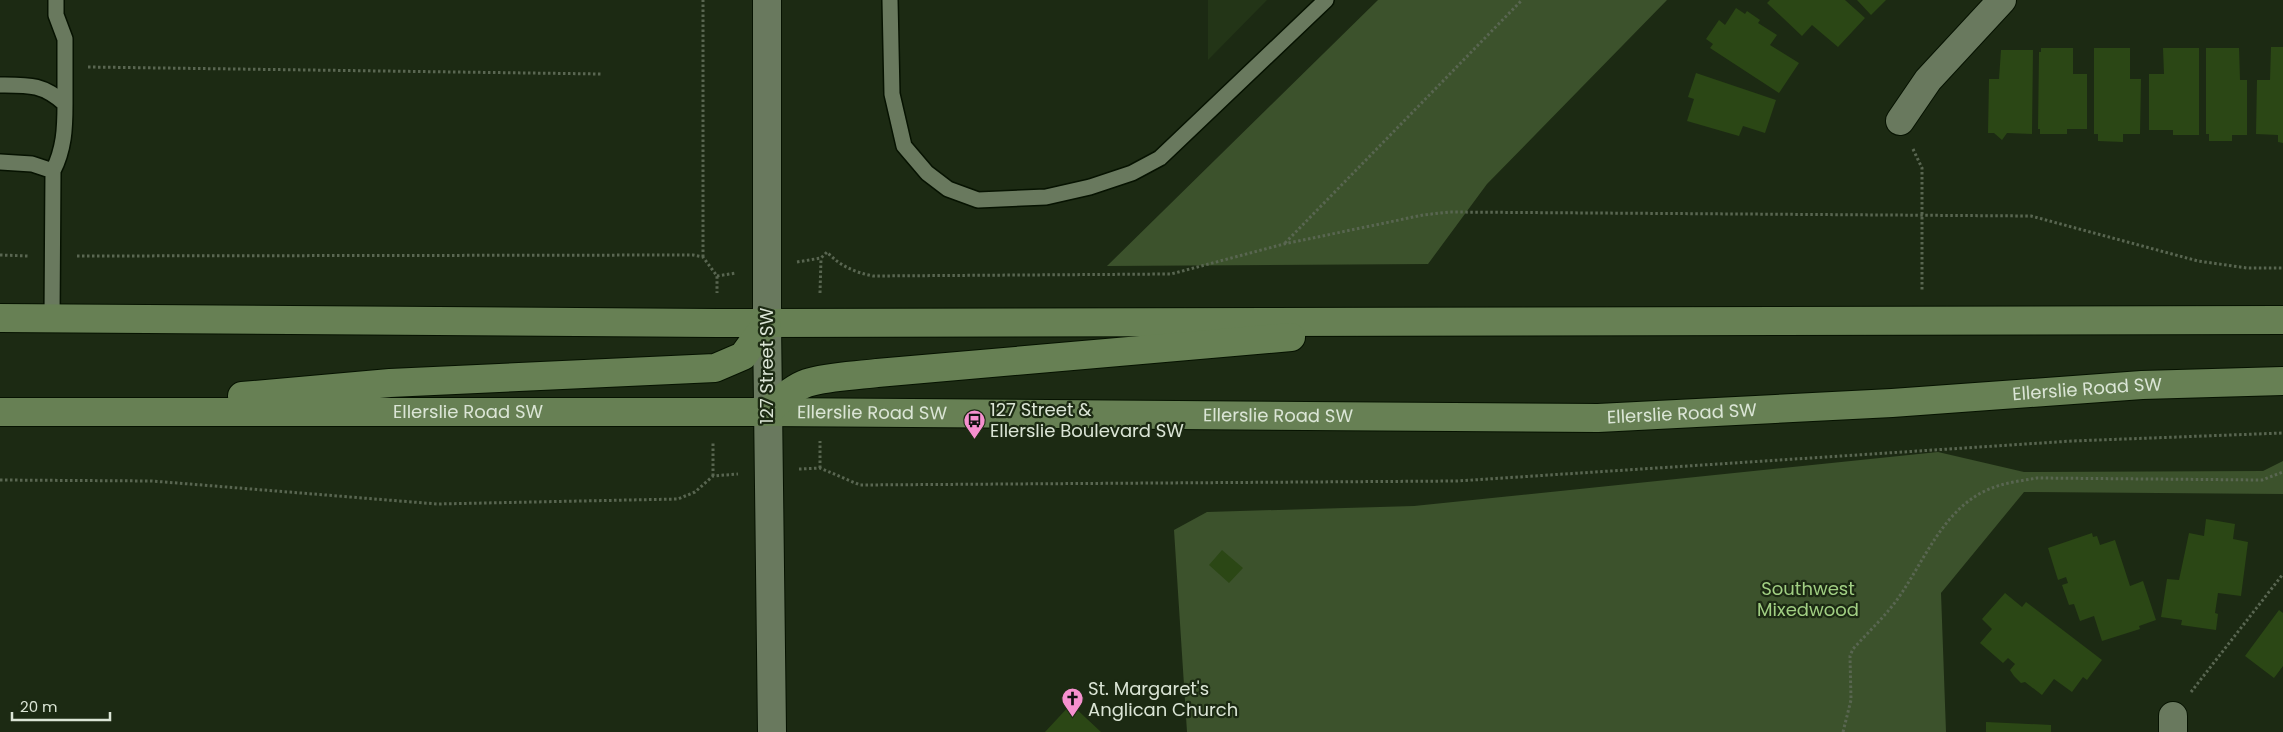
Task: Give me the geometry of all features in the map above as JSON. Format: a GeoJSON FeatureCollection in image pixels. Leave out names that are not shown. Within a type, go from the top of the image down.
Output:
{"type":"FeatureCollection","features":[{"type":"Feature","properties":{"kind":"main road"},"geometry":{"type":"LineString","coordinates":[[0,318],[767,323],[1487,320],[2283,320]]}},
{"type":"Feature","properties":{"kind":"main road"},"geometry":{"type":"LineString","coordinates":[[767,412],[789,394],[807,383],[876,373],[1487,320]]}},
{"type":"Feature","properties":{"kind":"main road"},"geometry":{"type":"LineString","coordinates":[[81,412],[390,382],[715,368],[743,356],[767,323]]}},
{"type":"Feature","properties":{"kind":"main road","name":"Ellerslie Road SW"},"geometry":{"type":"LineString","coordinates":[[0,412],[767,412],[1598,418],[1892,403],[2142,385],[2283,381]]}},
{"type":"Feature","properties":{"kind":"street","name":"127 Street SW"},"geometry":{"type":"LineString","coordinates":[[767,0],[767,412],[772,732]]}},
{"type":"Feature","properties":{"kind":"street"},"geometry":{"type":"LineString","coordinates":[[1900,121],[1928,80],[2002,0]]}},
{"type":"Feature","properties":{"kind":"lane"},"geometry":{"type":"LineString","coordinates":[[890,0],[892,94],[904,146],[927,173],[948,189],[978,200],[1046,197],[1090,187],[1132,173],[1160,158],[1326,0]]}},
{"type":"Feature","properties":{"kind":"lane"},"geometry":{"type":"LineString","coordinates":[[52,318],[53,171],[61,156],[63,146],[65,104],[65,39],[56,8]]}},
{"type":"Feature","properties":{"kind":"lane"},"geometry":{"type":"LineString","coordinates":[[0,85],[46,90],[55,94],[65,104]]}},
{"type":"Feature","properties":{"kind":"lane"},"geometry":{"type":"LineString","coordinates":[[0,162],[32,164],[53,171]]}},
{"type":"Feature","properties":{"kind":"path"},"geometry":{"type":"LineString","coordinates":[[703,0],[703,257],[717,276]]}},
{"type":"Feature","properties":{"kind":"path"},"geometry":{"type":"LineString","coordinates":[[1284,244],[1522,0]]}},
{"type":"Feature","properties":{"kind":"path"},"geometry":{"type":"LineString","coordinates":[[65,67],[602,74]]}},
{"type":"Feature","properties":{"kind":"path"},"geometry":{"type":"LineString","coordinates":[[1900,121],[1922,168],[1921,320]]}},
{"type":"Feature","properties":{"kind":"path"},"geometry":{"type":"LineString","coordinates":[[821,258],[827,252],[836,262],[848,269],[873,276],[1171,274],[1284,244],[1423,215],[1449,212],[1922,214],[2031,216],[2198,261],[2247,268],[2283,268]]}},
{"type":"Feature","properties":{"kind":"path"},"geometry":{"type":"LineString","coordinates":[[76,256],[693,254],[703,257]]}},
{"type":"Feature","properties":{"kind":"path"},"geometry":{"type":"LineString","coordinates":[[0,256],[29,256]]}},
{"type":"Feature","properties":{"kind":"path"},"geometry":{"type":"LineString","coordinates":[[820,468],[860,486],[1457,481],[2052,442],[2283,433]]}},
{"type":"Feature","properties":{"kind":"path"},"geometry":{"type":"LineString","coordinates":[[1843,732],[1850,707],[1850,656],[1853,649],[1887,613],[1943,530],[1960,508],[1973,497],[2008,483],[2037,478],[2262,480],[2283,472]]}},
{"type":"Feature","properties":{"kind":"path"},"geometry":{"type":"LineString","coordinates":[[0,480],[152,481],[437,504],[678,498],[695,492],[713,476]]}},
{"type":"Feature","properties":{"kind":"path"},"geometry":{"type":"LineString","coordinates":[[2173,724],[2283,574]]}},
{"type":"Feature","properties":{"kind":"shaded area"},"geometry":{"type":"Polygon","coordinates":[[[1208,0],[1267,0],[1208,60],[1208,0]]]}},
{"type":"Feature","properties":{"kind":"green space"},"geometry":{"type":"Polygon","coordinates":[[[1378,0],[1667,0],[1487,184],[1428,264],[1107,266],[1378,0]]]}},
{"type":"Feature","properties":{"kind":"green space","name":"Southwest Mixedwood"},"geometry":{"type":"Polygon","coordinates":[[[1938,452],[2024,472],[2263,471],[2283,461],[2283,494],[2024,492],[1941,593],[1946,732],[1187,732],[1174,530],[1207,512],[1414,506],[1938,452]]]}},
{"type":"Feature","properties":{"kind":"building"},"geometry":{"type":"Polygon","coordinates":[[[1770,0],[1845,0],[1865,18],[1838,47],[1812,25],[1802,36],[1767,3],[1770,0]]]}},
{"type":"Feature","properties":{"kind":"building"},"geometry":{"type":"Polygon","coordinates":[[[1857,0],[1886,0],[1871,15],[1857,0]]]}},
{"type":"Feature","properties":{"kind":"building"},"geometry":{"type":"Polygon","coordinates":[[[1736,8],[1745,14],[1747,11],[1760,20],[1758,23],[1777,35],[1770,45],[1799,63],[1779,93],[1710,48],[1713,44],[1706,39],[1719,20],[1725,25],[1736,8]]]}},
{"type":"Feature","properties":{"kind":"building"},"geometry":{"type":"Polygon","coordinates":[[[2271,47],[2283,47],[2283,143],[2278,142],[2278,135],[2256,134],[2257,80],[2270,80],[2271,47]]]}},
{"type":"Feature","properties":{"kind":"building"},"geometry":{"type":"Polygon","coordinates":[[[2041,48],[2073,48],[2073,74],[2087,74],[2087,129],[2067,129],[2067,134],[2040,134],[2040,129],[2038,129],[2039,52],[2041,52],[2041,48]]]}},
{"type":"Feature","properties":{"kind":"building"},"geometry":{"type":"Polygon","coordinates":[[[2094,48],[2130,48],[2130,79],[2141,79],[2140,134],[2123,134],[2123,142],[2098,141],[2098,134],[2094,134],[2094,48]]]}},
{"type":"Feature","properties":{"kind":"building"},"geometry":{"type":"Polygon","coordinates":[[[2163,48],[2199,48],[2199,135],[2173,135],[2173,130],[2149,130],[2149,74],[2164,74],[2163,48]]]}},
{"type":"Feature","properties":{"kind":"building"},"geometry":{"type":"Polygon","coordinates":[[[2206,48],[2239,48],[2240,80],[2247,80],[2247,135],[2232,135],[2232,141],[2209,141],[2209,134],[2206,134],[2206,48]]]}},
{"type":"Feature","properties":{"kind":"building"},"geometry":{"type":"Polygon","coordinates":[[[2001,50],[2033,50],[2032,134],[2007,133],[2002,140],[1994,133],[1988,133],[1989,79],[1999,79],[2001,50]]]}},
{"type":"Feature","properties":{"kind":"building"},"geometry":{"type":"Polygon","coordinates":[[[1696,73],[1776,100],[1765,133],[1743,126],[1739,136],[1687,121],[1694,99],[1688,97],[1696,73]]]}},
{"type":"Feature","properties":{"kind":"building"},"geometry":{"type":"Polygon","coordinates":[[[2206,519],[2235,524],[2233,539],[2248,542],[2241,596],[2218,593],[2215,613],[2218,614],[2216,630],[2181,625],[2182,620],[2161,617],[2167,579],[2179,580],[2189,533],[2204,536],[2206,519]]]}},
{"type":"Feature","properties":{"kind":"building"},"geometry":{"type":"Polygon","coordinates":[[[2092,533],[2093,537],[2097,536],[2100,545],[2115,540],[2130,586],[2143,581],[2156,620],[2139,626],[2140,629],[2102,641],[2094,616],[2080,621],[2074,604],[2069,605],[2062,585],[2068,583],[2066,577],[2058,580],[2048,548],[2092,533]]]}},
{"type":"Feature","properties":{"kind":"building"},"geometry":{"type":"Polygon","coordinates":[[[1222,550],[1243,568],[1229,583],[1209,565],[1222,550]]]}},
{"type":"Feature","properties":{"kind":"building"},"geometry":{"type":"Polygon","coordinates":[[[2005,593],[2022,607],[2026,602],[2102,660],[2087,680],[2083,677],[2072,692],[2054,679],[2042,695],[2025,682],[2021,683],[2014,676],[2010,670],[2015,664],[2008,658],[2003,663],[1980,643],[1992,629],[1982,619],[2005,593]]]}},
{"type":"Feature","properties":{"kind":"building"},"geometry":{"type":"Polygon","coordinates":[[[2279,610],[2283,613],[2283,666],[2274,678],[2245,656],[2279,610]]]}},
{"type":"Feature","properties":{"kind":"building","name":"St. Margaret's Anglican Church"},"geometry":{"type":"Polygon","coordinates":[[[1071,704],[1101,732],[1045,732],[1071,704]]]}},
{"type":"Feature","properties":{"kind":"building"},"geometry":{"type":"Polygon","coordinates":[[[1986,722],[2051,725],[2051,732],[1986,732],[1986,722]]]}},
{"type":"Feature","properties":{"kind":"place","name":"127 Street & Ellerslie Boulevard SW"},"geometry":{"type":"Point","coordinates":[974,439]}},
{"type":"Feature","properties":{"kind":"place","name":"St. Margaret's Anglican Church"},"geometry":{"type":"Point","coordinates":[1072,718]}}]}
